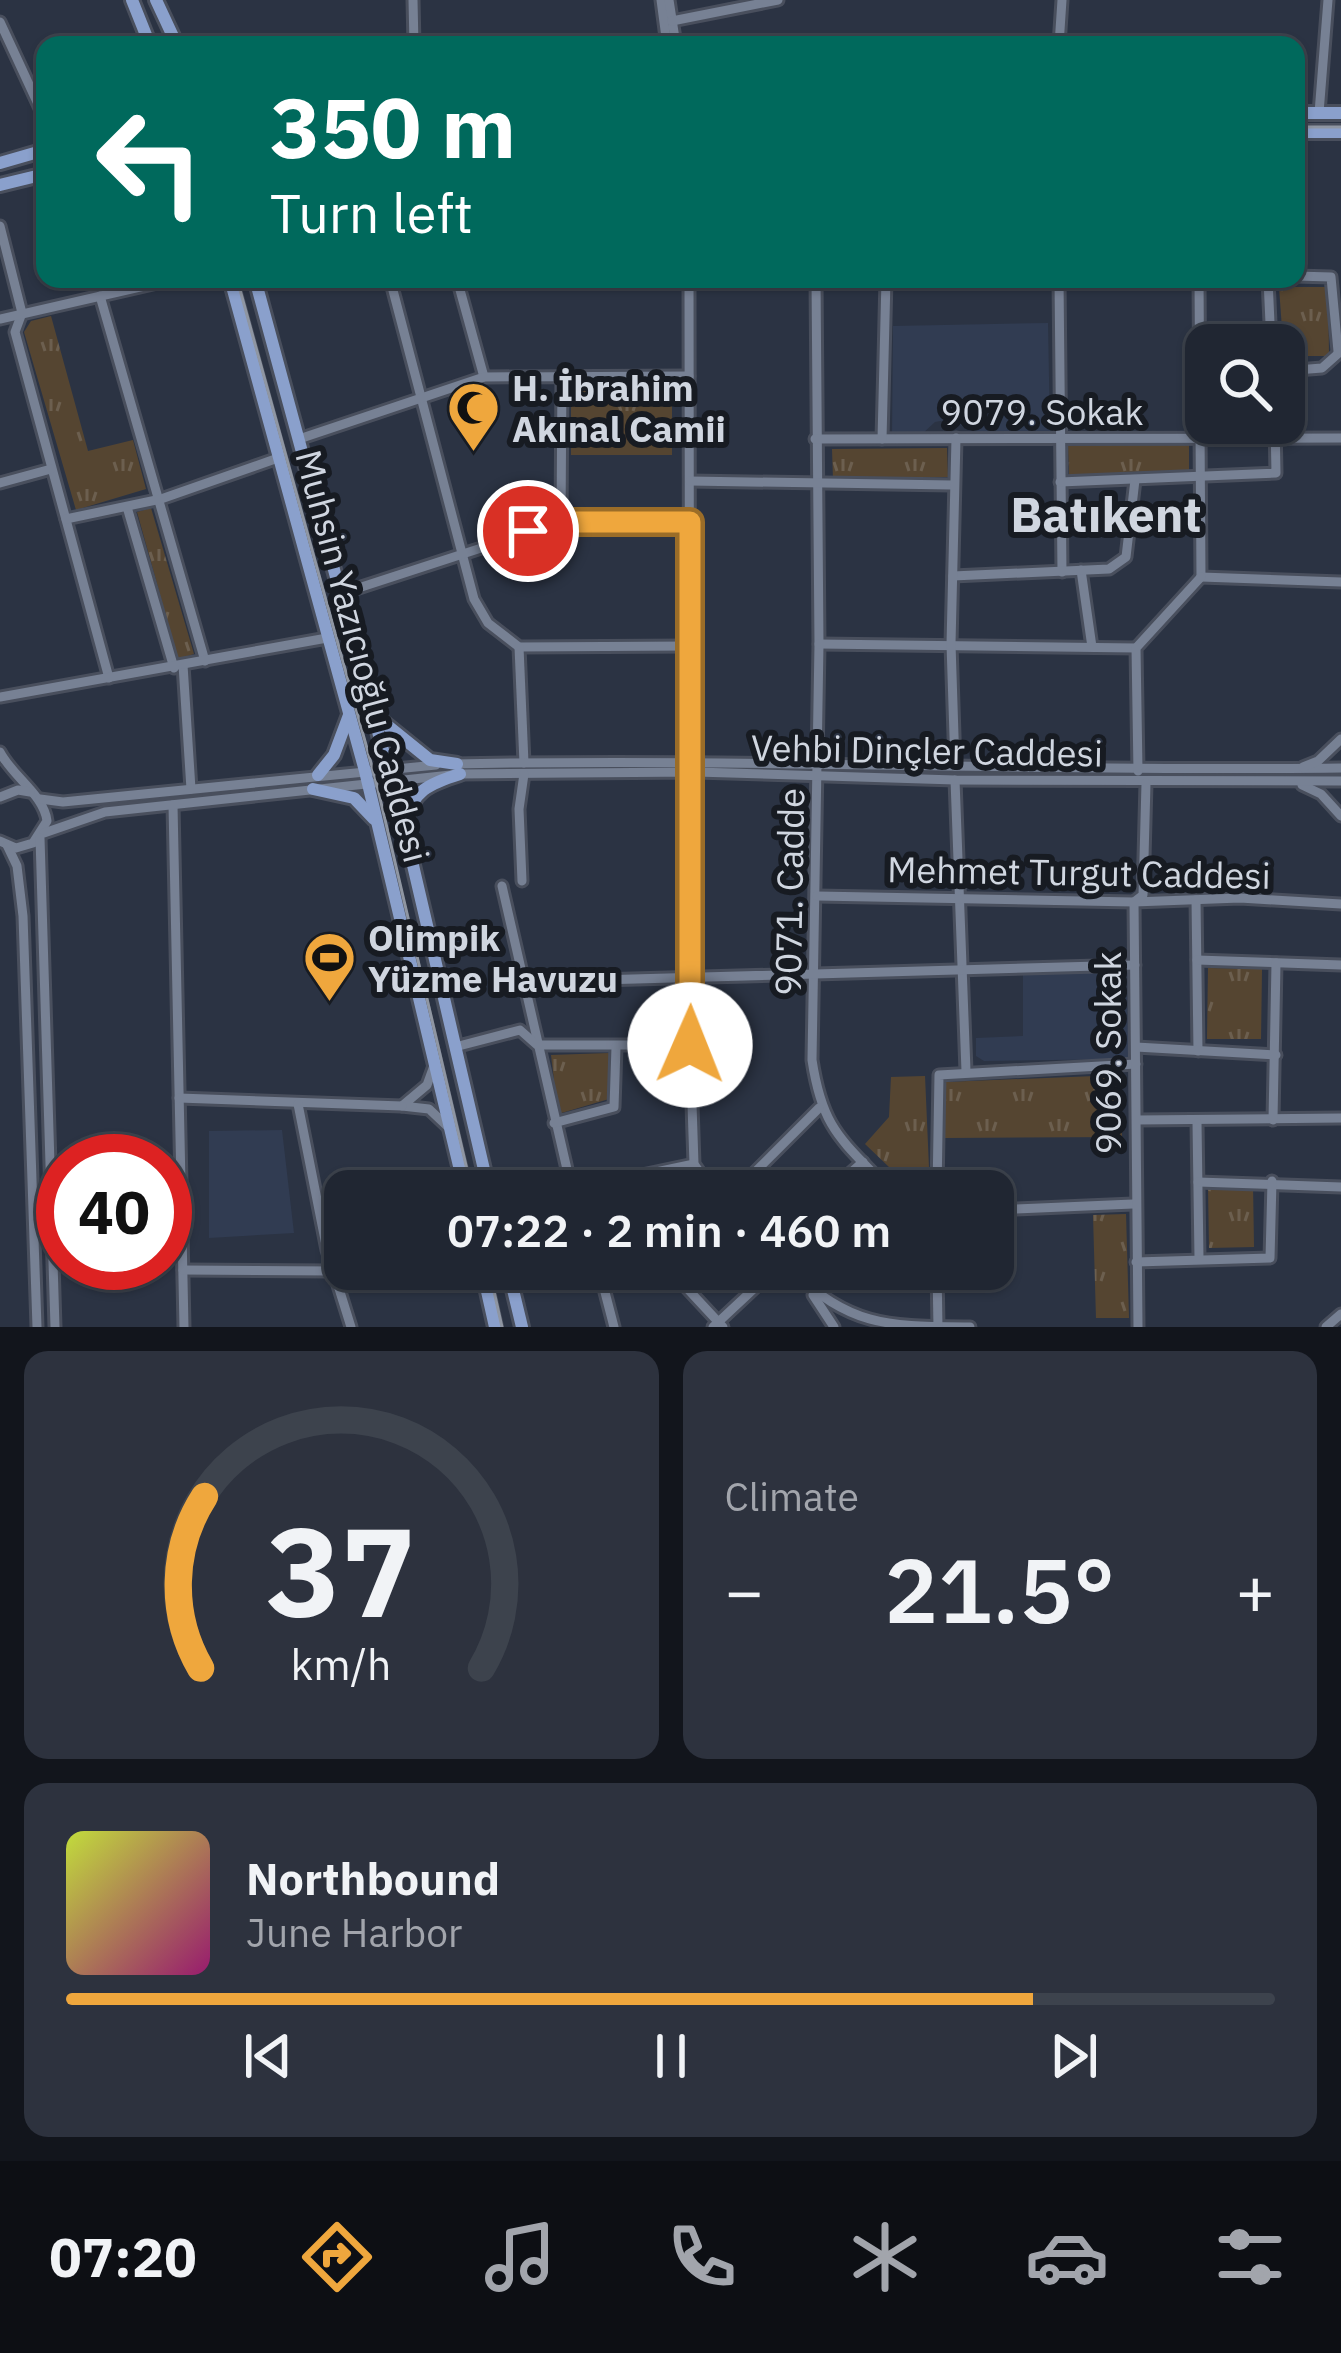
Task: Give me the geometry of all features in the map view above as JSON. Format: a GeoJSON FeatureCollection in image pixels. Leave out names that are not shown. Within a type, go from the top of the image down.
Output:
{"type":"FeatureCollection","features":[{"type":"Feature","properties":{"kind":"main road"},"geometry":{"type":"LineString","coordinates":[[132,0],[146,36]]}},
{"type":"Feature","properties":{"kind":"main road"},"geometry":{"type":"LineString","coordinates":[[156,0],[176,36]]}},
{"type":"Feature","properties":{"kind":"main road"},"geometry":{"type":"LineString","coordinates":[[1305,113],[1341,113]]}},
{"type":"Feature","properties":{"kind":"main road"},"geometry":{"type":"LineString","coordinates":[[1305,132],[1341,132]]}},
{"type":"Feature","properties":{"kind":"main road"},"geometry":{"type":"LineString","coordinates":[[0,163],[36,153]]}},
{"type":"Feature","properties":{"kind":"main road"},"geometry":{"type":"LineString","coordinates":[[0,184],[36,176]]}},
{"type":"Feature","properties":{"kind":"main road","name":"Muhsin Yazıcıoğlu Caddesi"},"geometry":{"type":"LineString","coordinates":[[232,288],[366,777],[459,1170]]}},
{"type":"Feature","properties":{"kind":"main road","name":"Muhsin Yazıcıoğlu Caddesi"},"geometry":{"type":"LineString","coordinates":[[257,288],[405,831],[484,1170]]}},
{"type":"Feature","properties":{"kind":"main road"},"geometry":{"type":"LineString","coordinates":[[373,712],[411,749],[458,769]]}},
{"type":"Feature","properties":{"kind":"main road"},"geometry":{"type":"LineString","coordinates":[[349,714],[334,754],[315,782],[353,798],[378,824]]}},
{"type":"Feature","properties":{"kind":"main road"},"geometry":{"type":"LineString","coordinates":[[405,831],[408,808],[417,794],[458,769]]}},
{"type":"Feature","properties":{"kind":"main road"},"geometry":{"type":"LineString","coordinates":[[487,1290],[495,1327]]}},
{"type":"Feature","properties":{"kind":"main road"},"geometry":{"type":"LineString","coordinates":[[513,1290],[522,1327]]}},
{"type":"Feature","properties":{"kind":"street"},"geometry":{"type":"LineString","coordinates":[[413,0],[414,36]]}},
{"type":"Feature","properties":{"kind":"street"},"geometry":{"type":"LineString","coordinates":[[665,0],[671,36]]}},
{"type":"Feature","properties":{"kind":"street"},"geometry":{"type":"LineString","coordinates":[[665,0],[670,36]]}},
{"type":"Feature","properties":{"kind":"street"},"geometry":{"type":"LineString","coordinates":[[672,25],[778,0]]}},
{"type":"Feature","properties":{"kind":"street"},"geometry":{"type":"LineString","coordinates":[[1060,36],[1062,0]]}},
{"type":"Feature","properties":{"kind":"street"},"geometry":{"type":"LineString","coordinates":[[1319,113],[1328,0]]}},
{"type":"Feature","properties":{"kind":"street"},"geometry":{"type":"LineString","coordinates":[[1,26],[36,100]]}},
{"type":"Feature","properties":{"kind":"street"},"geometry":{"type":"LineString","coordinates":[[0,226],[22,313],[15,332],[109,678]]}},
{"type":"Feature","properties":{"kind":"street"},"geometry":{"type":"LineString","coordinates":[[1305,276],[1331,277],[1340,351],[1322,368],[1305,369]]}},
{"type":"Feature","properties":{"kind":"street"},"geometry":{"type":"LineString","coordinates":[[0,320],[136,288]]}},
{"type":"Feature","properties":{"kind":"street"},"geometry":{"type":"LineString","coordinates":[[393,288],[474,599],[488,623],[519,647],[690,646]]}},
{"type":"Feature","properties":{"kind":"street"},"geometry":{"type":"LineString","coordinates":[[459,288],[484,377]]}},
{"type":"Feature","properties":{"kind":"street"},"geometry":{"type":"LineString","coordinates":[[689,288],[690,1045],[694,1164],[698,1170]]}},
{"type":"Feature","properties":{"kind":"street","name":"9071. Cadde"},"geometry":{"type":"LineString","coordinates":[[816,288],[814,484],[819,644],[812,1060],[819,1108]]}},
{"type":"Feature","properties":{"kind":"street"},"geometry":{"type":"LineString","coordinates":[[882,439],[886,288]]}},
{"type":"Feature","properties":{"kind":"street"},"geometry":{"type":"LineString","coordinates":[[1059,288],[1062,572]]}},
{"type":"Feature","properties":{"kind":"street"},"geometry":{"type":"LineString","coordinates":[[1199,288],[1200,324]]}},
{"type":"Feature","properties":{"kind":"street"},"geometry":{"type":"LineString","coordinates":[[1268,288],[1270,324]]}},
{"type":"Feature","properties":{"kind":"street"},"geometry":{"type":"LineString","coordinates":[[100,296],[205,661]]}},
{"type":"Feature","properties":{"kind":"street"},"geometry":{"type":"LineString","coordinates":[[560,522],[562,375]]}},
{"type":"Feature","properties":{"kind":"street"},"geometry":{"type":"LineString","coordinates":[[299,439],[484,377],[689,376]]}},
{"type":"Feature","properties":{"kind":"street"},"geometry":{"type":"LineString","coordinates":[[955,766],[951,644],[956,438]]}},
{"type":"Feature","properties":{"kind":"street","name":"9079. Sokak"},"geometry":{"type":"LineString","coordinates":[[1305,439],[1341,438]]}},
{"type":"Feature","properties":{"kind":"street","name":"9079. Sokak"},"geometry":{"type":"LineString","coordinates":[[814,439],[1185,439]]}},
{"type":"Feature","properties":{"kind":"street"},"geometry":{"type":"LineString","coordinates":[[1138,771],[1136,649],[1201,577],[1201,444]]}},
{"type":"Feature","properties":{"kind":"street"},"geometry":{"type":"LineString","coordinates":[[1060,482],[1276,472],[1275,444]]}},
{"type":"Feature","properties":{"kind":"street"},"geometry":{"type":"LineString","coordinates":[[66,520],[161,499],[278,458]]}},
{"type":"Feature","properties":{"kind":"street"},"geometry":{"type":"LineString","coordinates":[[0,483],[51,469]]}},
{"type":"Feature","properties":{"kind":"street"},"geometry":{"type":"LineString","coordinates":[[953,576],[1109,568],[1126,557],[1135,480]]}},
{"type":"Feature","properties":{"kind":"street"},"geometry":{"type":"LineString","coordinates":[[690,482],[952,485]]}},
{"type":"Feature","properties":{"kind":"street"},"geometry":{"type":"LineString","coordinates":[[127,507],[178,666],[191,789]]}},
{"type":"Feature","properties":{"kind":"street"},"geometry":{"type":"LineString","coordinates":[[340,594],[560,522],[690,522]]}},
{"type":"Feature","properties":{"kind":"street"},"geometry":{"type":"LineString","coordinates":[[1081,570],[1092,647]]}},
{"type":"Feature","properties":{"kind":"street"},"geometry":{"type":"LineString","coordinates":[[1201,577],[1341,582]]}},
{"type":"Feature","properties":{"kind":"street"},"geometry":{"type":"LineString","coordinates":[[0,697],[327,638]]}},
{"type":"Feature","properties":{"kind":"street"},"geometry":{"type":"LineString","coordinates":[[819,644],[1136,649]]}},
{"type":"Feature","properties":{"kind":"street"},"geometry":{"type":"LineString","coordinates":[[519,647],[522,881]]}},
{"type":"Feature","properties":{"kind":"street"},"geometry":{"type":"LineString","coordinates":[[1296,769],[1318,761],[1341,739]]}},
{"type":"Feature","properties":{"kind":"street"},"geometry":{"type":"LineString","coordinates":[[0,752],[35,795],[47,821],[39,891],[55,1327]]}},
{"type":"Feature","properties":{"kind":"street","name":"Vehbi Dinçler Caddesi"},"geometry":{"type":"LineString","coordinates":[[818,768],[955,780],[1341,781]]}},
{"type":"Feature","properties":{"kind":"street"},"geometry":{"type":"LineString","coordinates":[[0,797],[18,790],[63,802],[458,769],[1341,769]]}},
{"type":"Feature","properties":{"kind":"street"},"geometry":{"type":"LineString","coordinates":[[955,780],[967,1071]]}},
{"type":"Feature","properties":{"kind":"street"},"geometry":{"type":"LineString","coordinates":[[37,1327],[21,893],[4,843],[25,847],[78,817],[315,782]]}},
{"type":"Feature","properties":{"kind":"street"},"geometry":{"type":"LineString","coordinates":[[1285,782],[1310,786],[1341,816]]}},
{"type":"Feature","properties":{"kind":"street","name":"9069. Sokak"},"geometry":{"type":"LineString","coordinates":[[1138,1327],[1133,1204],[1137,1120],[1134,902],[1143,895],[1146,783]]}},
{"type":"Feature","properties":{"kind":"street"},"geometry":{"type":"LineString","coordinates":[[172,805],[180,1134]]}},
{"type":"Feature","properties":{"kind":"street"},"geometry":{"type":"LineString","coordinates":[[502,886],[565,1170]]}},
{"type":"Feature","properties":{"kind":"street"},"geometry":{"type":"LineString","coordinates":[[21,893],[30,888],[39,891]]}},
{"type":"Feature","properties":{"kind":"street","name":"Mehmet Turgut Caddesi"},"geometry":{"type":"LineString","coordinates":[[817,896],[1341,904]]}},
{"type":"Feature","properties":{"kind":"street"},"geometry":{"type":"LineString","coordinates":[[1196,900],[1198,1051]]}},
{"type":"Feature","properties":{"kind":"street"},"geometry":{"type":"LineString","coordinates":[[1197,960],[1341,965]]}},
{"type":"Feature","properties":{"kind":"street"},"geometry":{"type":"LineString","coordinates":[[1273,1120],[1276,963]]}},
{"type":"Feature","properties":{"kind":"street"},"geometry":{"type":"LineString","coordinates":[[527,982],[1135,964]]}},
{"type":"Feature","properties":{"kind":"street"},"geometry":{"type":"LineString","coordinates":[[455,1047],[520,1030],[537,1045],[690,1045]]}},
{"type":"Feature","properties":{"kind":"street"},"geometry":{"type":"LineString","coordinates":[[554,1123],[614,1107],[616,1047]]}},
{"type":"Feature","properties":{"kind":"street"},"geometry":{"type":"LineString","coordinates":[[1136,1047],[1276,1055]]}},
{"type":"Feature","properties":{"kind":"street"},"geometry":{"type":"LineString","coordinates":[[402,1106],[418,1096],[435,1063]]}},
{"type":"Feature","properties":{"kind":"street"},"geometry":{"type":"LineString","coordinates":[[937,1170],[939,1075],[1136,1064]]}},
{"type":"Feature","properties":{"kind":"street"},"geometry":{"type":"LineString","coordinates":[[179,1098],[429,1109],[450,1130]]}},
{"type":"Feature","properties":{"kind":"street"},"geometry":{"type":"LineString","coordinates":[[298,1104],[324,1225]]}},
{"type":"Feature","properties":{"kind":"street"},"geometry":{"type":"LineString","coordinates":[[757,1170],[819,1108],[870,1170]]}},
{"type":"Feature","properties":{"kind":"street"},"geometry":{"type":"LineString","coordinates":[[1137,1120],[1341,1118]]}},
{"type":"Feature","properties":{"kind":"street"},"geometry":{"type":"LineString","coordinates":[[1197,1123],[1199,1258]]}},
{"type":"Feature","properties":{"kind":"street"},"geometry":{"type":"LineString","coordinates":[[854,1170],[863,1162]]}},
{"type":"Feature","properties":{"kind":"street"},"geometry":{"type":"LineString","coordinates":[[666,1170],[694,1164]]}},
{"type":"Feature","properties":{"kind":"street"},"geometry":{"type":"LineString","coordinates":[[1136,1262],[1270,1258],[1272,1181]]}},
{"type":"Feature","properties":{"kind":"street"},"geometry":{"type":"LineString","coordinates":[[1198,1182],[1341,1187]]}},
{"type":"Feature","properties":{"kind":"street"},"geometry":{"type":"LineString","coordinates":[[1014,1209],[1133,1204]]}},
{"type":"Feature","properties":{"kind":"street"},"geometry":{"type":"LineString","coordinates":[[192,1270],[324,1271]]}},
{"type":"Feature","properties":{"kind":"street"},"geometry":{"type":"LineString","coordinates":[[183,1290],[184,1327]]}},
{"type":"Feature","properties":{"kind":"street"},"geometry":{"type":"LineString","coordinates":[[340,1290],[351,1327]]}},
{"type":"Feature","properties":{"kind":"street"},"geometry":{"type":"LineString","coordinates":[[606,1290],[614,1327]]}},
{"type":"Feature","properties":{"kind":"street"},"geometry":{"type":"LineString","coordinates":[[687,1290],[718,1325],[754,1290]]}},
{"type":"Feature","properties":{"kind":"street"},"geometry":{"type":"LineString","coordinates":[[810,1290],[851,1325],[970,1327]]}},
{"type":"Feature","properties":{"kind":"street"},"geometry":{"type":"LineString","coordinates":[[810,1290],[851,1325]]}},
{"type":"Feature","properties":{"kind":"street"},"geometry":{"type":"LineString","coordinates":[[937,1290],[938,1327]]}},
{"type":"Feature","properties":{"kind":"street"},"geometry":{"type":"LineString","coordinates":[[1326,1327],[1341,1314]]}},
{"type":"Feature","properties":{"kind":"shaded area"},"geometry":{"type":"Polygon","coordinates":[[[1048,323],[1050,432],[974,434],[951,419],[935,422],[922,434],[892,434],[893,326],[1048,323]]]}},
{"type":"Feature","properties":{"kind":"shaded area"},"geometry":{"type":"Polygon","coordinates":[[[1126,971],[1129,1059],[984,1061],[976,1056],[976,1038],[1023,1036],[1023,973],[1126,971]]]}},
{"type":"Feature","properties":{"kind":"shaded area"},"geometry":{"type":"Polygon","coordinates":[[[282,1130],[294,1233],[209,1238],[209,1131],[282,1130]]]}},
{"type":"Feature","properties":{"kind":"green space"},"geometry":{"type":"Polygon","coordinates":[[[1328,287],[1329,356],[1305,356],[1305,324],[1282,324],[1279,288],[1328,287]]]}},
{"type":"Feature","properties":{"kind":"green space"},"geometry":{"type":"Polygon","coordinates":[[[51,316],[88,451],[133,440],[146,489],[76,510],[24,332],[31,321],[51,316]]]}},
{"type":"Feature","properties":{"kind":"green space"},"geometry":{"type":"Polygon","coordinates":[[[571,381],[672,382],[672,455],[571,455],[571,381]]]}},
{"type":"Feature","properties":{"kind":"green space"},"geometry":{"type":"Polygon","coordinates":[[[1185,443],[1189,444],[1189,473],[1069,475],[1068,446],[1185,443]]]}},
{"type":"Feature","properties":{"kind":"green space"},"geometry":{"type":"Polygon","coordinates":[[[947,448],[948,477],[833,479],[832,449],[947,448]]]}},
{"type":"Feature","properties":{"kind":"green space"},"geometry":{"type":"Polygon","coordinates":[[[151,508],[194,654],[178,659],[137,512],[151,508]]]}},
{"type":"Feature","properties":{"kind":"green space"},"geometry":{"type":"Polygon","coordinates":[[[1208,968],[1262,969],[1261,1039],[1207,1039],[1208,968]]]}},
{"type":"Feature","properties":{"kind":"green space"},"geometry":{"type":"Polygon","coordinates":[[[609,1053],[609,1099],[558,1114],[551,1055],[609,1053]]]}},
{"type":"Feature","properties":{"kind":"green space"},"geometry":{"type":"Polygon","coordinates":[[[1120,1075],[1122,1137],[943,1138],[945,1082],[1120,1075]]]}},
{"type":"Feature","properties":{"kind":"green space"},"geometry":{"type":"Polygon","coordinates":[[[925,1076],[929,1170],[892,1170],[865,1144],[889,1117],[891,1077],[925,1076]]]}},
{"type":"Feature","properties":{"kind":"green space"},"geometry":{"type":"Polygon","coordinates":[[[1253,1185],[1254,1247],[1209,1248],[1208,1186],[1253,1185]]]}},
{"type":"Feature","properties":{"kind":"green space"},"geometry":{"type":"Polygon","coordinates":[[[1126,1214],[1129,1318],[1096,1318],[1093,1215],[1126,1214]]]}},
{"type":"Feature","properties":{"kind":"tram line"},"geometry":{"type":"LineString","coordinates":[[1305,127],[1341,127]]}},
{"type":"Feature","properties":{"kind":"tram line"},"geometry":{"type":"LineString","coordinates":[[239,288],[376,781],[467,1170]]}},
{"type":"Feature","properties":{"kind":"tram line"},"geometry":{"type":"LineString","coordinates":[[494,1290],[502,1327]]}},
{"type":"Feature","properties":{"kind":"place","name":"H. İbrahim Akınal Camii"},"geometry":{"type":"Point","coordinates":[473,454]}},
{"type":"Feature","properties":{"kind":"place","name":"Olimpik Yüzme Havuzu"},"geometry":{"type":"Point","coordinates":[329,1004]}},
{"type":"Feature","properties":{"kind":"district","name":"Batıkent"},"geometry":{"type":"Point","coordinates":[1106,514]}},
{"type":"Feature","properties":{"kind":"route"},"geometry":{"type":"LineString","coordinates":[[528,531],[560,522],[690,522],[690,1045]]}}]}
